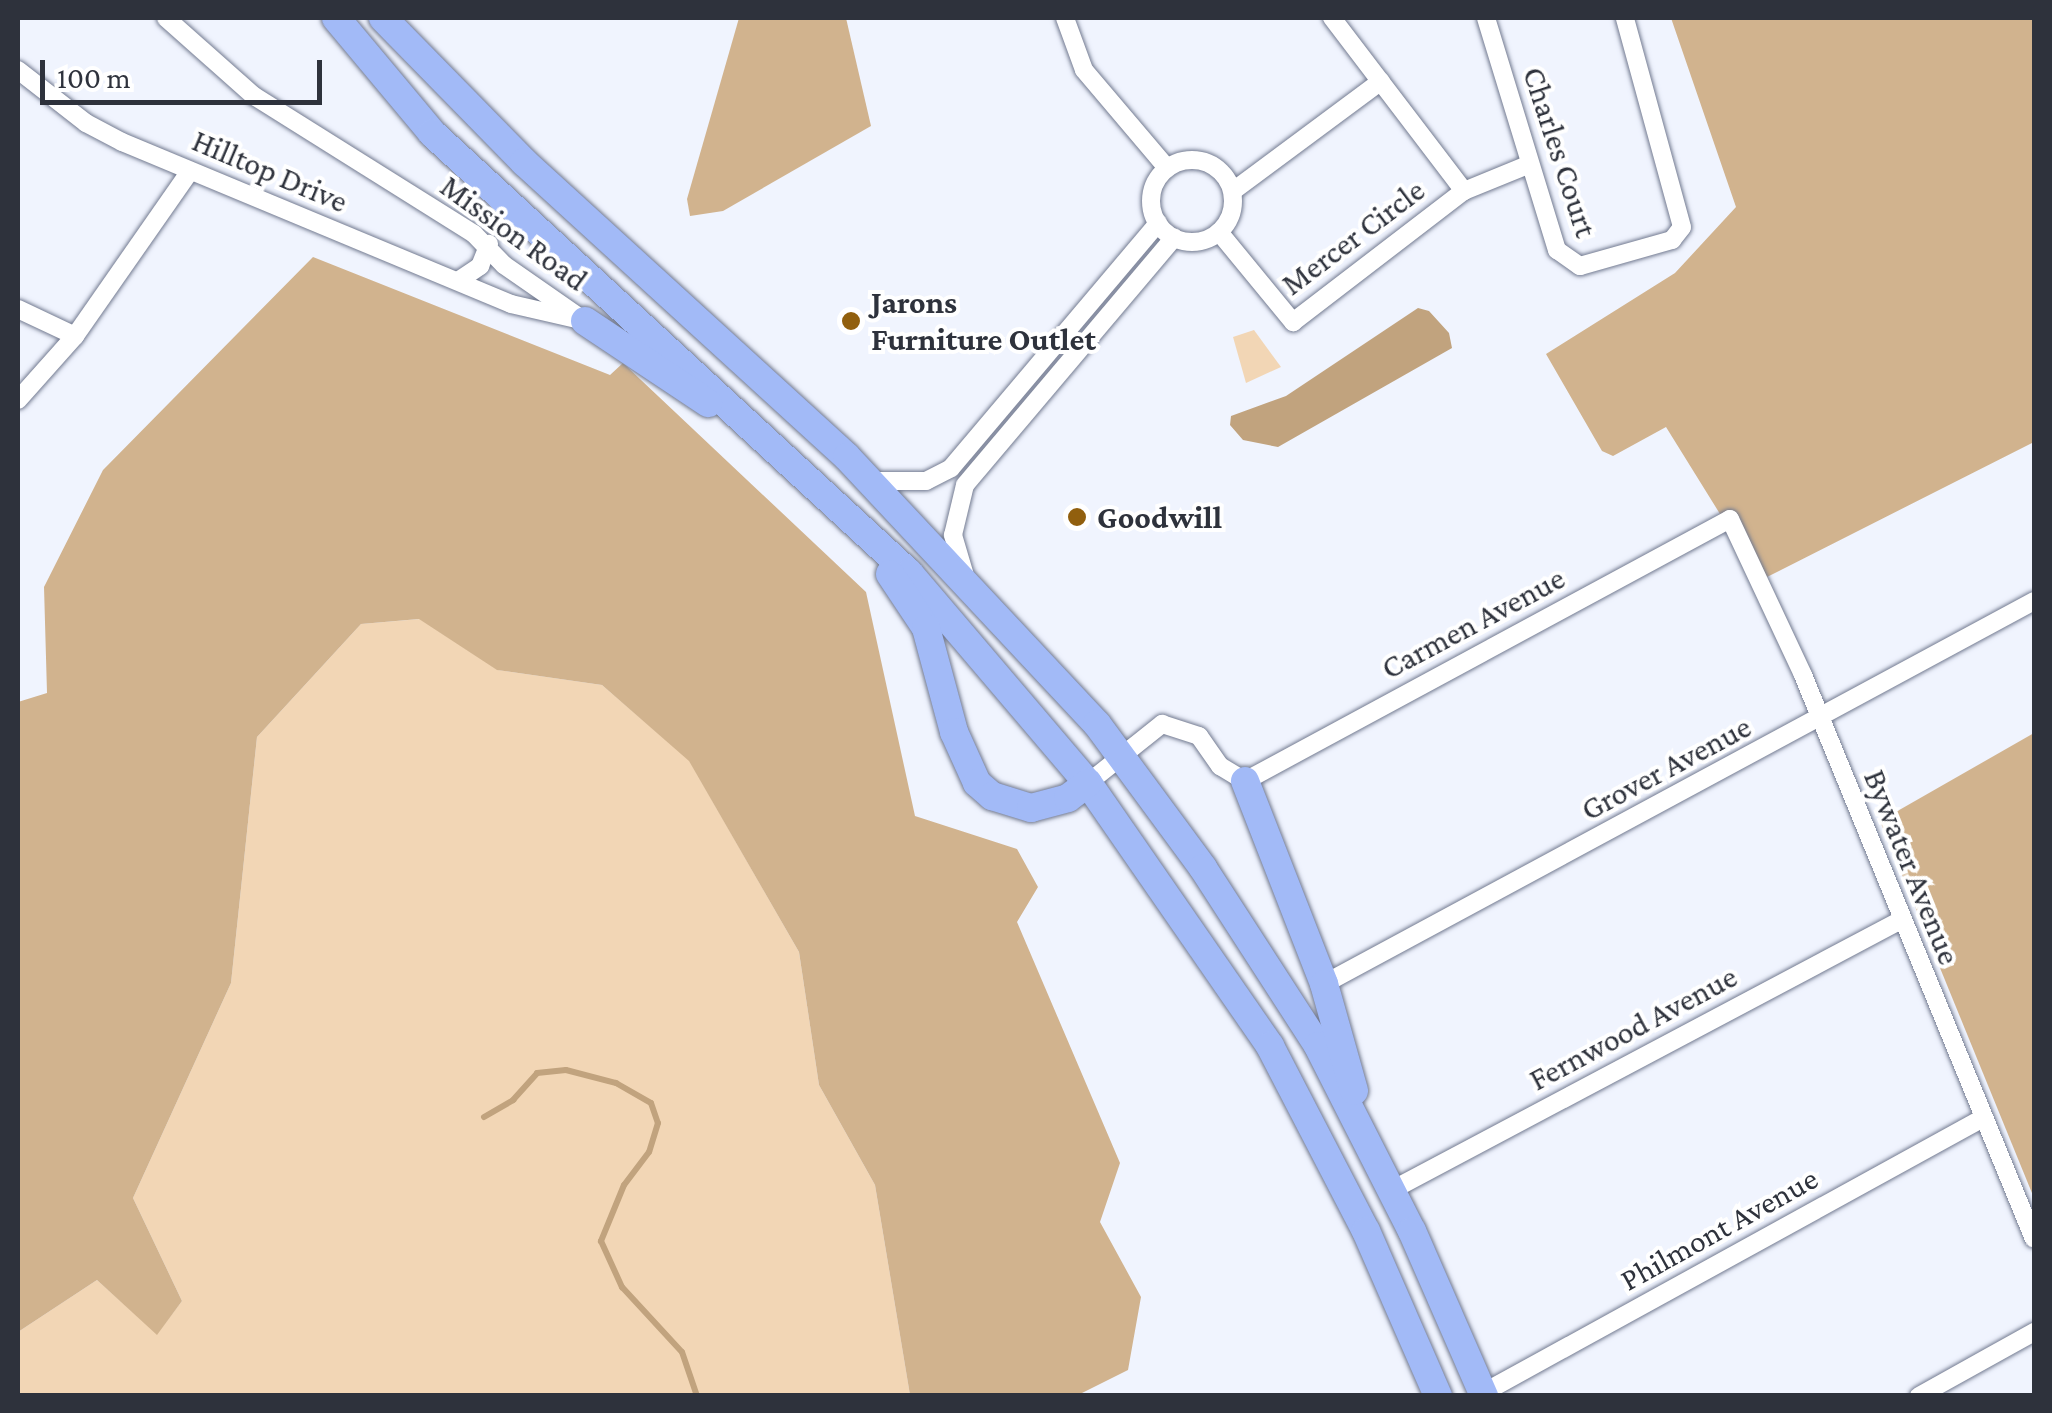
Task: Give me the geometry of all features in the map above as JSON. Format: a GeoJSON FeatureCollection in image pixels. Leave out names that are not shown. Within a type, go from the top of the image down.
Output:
{"type":"FeatureCollection","features":[{"type":"Feature","properties":{"kind":"highway"},"geometry":{"type":"LineString","coordinates":[[336,18],[432,133],[856,522],[1000,672],[1088,783],[1270,1046],[1366,1231],[1438,1396]]}},
{"type":"Feature","properties":{"kind":"highway"},"geometry":{"type":"LineString","coordinates":[[383,18],[524,162],[871,480],[966,579],[1118,753],[1266,962],[1368,1140],[1484,1394]]}},
{"type":"Feature","properties":{"kind":"highway"},"geometry":{"type":"LineString","coordinates":[[584,321],[778,450]]}},
{"type":"Feature","properties":{"kind":"highway"},"geometry":{"type":"LineString","coordinates":[[856,522],[926,628],[954,732],[977,783],[992,796],[1030,808],[1068,798],[1088,783]]}},
{"type":"Feature","properties":{"kind":"highway"},"geometry":{"type":"LineString","coordinates":[[1245,781],[1324,984],[1368,1140]]}},
{"type":"Feature","properties":{"kind":"street","name":"Mission Road"},"geometry":{"type":"LineString","coordinates":[[166,18],[254,96],[489,244],[504,265],[584,321]]}},
{"type":"Feature","properties":{"kind":"street"},"geometry":{"type":"LineString","coordinates":[[1065,18],[1084,70],[1167,168]]}},
{"type":"Feature","properties":{"kind":"street","name":"Mercer Circle"},"geometry":{"type":"LineString","coordinates":[[1219,232],[1293,322],[1464,191],[1332,18]]}},
{"type":"Feature","properties":{"kind":"street","name":"Charles Court"},"geometry":{"type":"LineString","coordinates":[[1486,18],[1556,250],[1572,265],[1679,235],[1680,218],[1626,18]]}},
{"type":"Feature","properties":{"kind":"street","name":"Hilltop Drive"},"geometry":{"type":"LineString","coordinates":[[18,70],[86,123],[190,171],[512,304],[584,321]]}},
{"type":"Feature","properties":{"kind":"street"},"geometry":{"type":"LineString","coordinates":[[1233,191],[1380,81]]}},
{"type":"Feature","properties":{"kind":"street"},"geometry":{"type":"LineString","coordinates":[[1207,162],[1233,191],[1231,217],[1219,232],[1200,242],[1174,238],[1158,223],[1152,191],[1167,168],[1207,162]]}},
{"type":"Feature","properties":{"kind":"street"},"geometry":{"type":"LineString","coordinates":[[1464,191],[1530,164]]}},
{"type":"Feature","properties":{"kind":"street"},"geometry":{"type":"LineString","coordinates":[[18,400],[75,336],[190,171]]}},
{"type":"Feature","properties":{"kind":"street"},"geometry":{"type":"LineString","coordinates":[[871,480],[926,482],[951,468],[1158,223]]}},
{"type":"Feature","properties":{"kind":"street"},"geometry":{"type":"LineString","coordinates":[[966,579],[954,535],[965,486],[1174,238]]}},
{"type":"Feature","properties":{"kind":"street"},"geometry":{"type":"LineString","coordinates":[[458,282],[480,266],[489,244]]}},
{"type":"Feature","properties":{"kind":"street"},"geometry":{"type":"LineString","coordinates":[[18,309],[75,336]]}},
{"type":"Feature","properties":{"kind":"street","name":"Bywater Avenue"},"geometry":{"type":"LineString","coordinates":[[1730,519],[1819,720],[2034,1239]]}},
{"type":"Feature","properties":{"kind":"street","name":"Carmen Avenue"},"geometry":{"type":"LineString","coordinates":[[1245,781],[1730,519]]}},
{"type":"Feature","properties":{"kind":"street","name":"Grover Avenue"},"geometry":{"type":"LineString","coordinates":[[1324,984],[2034,601]]}},
{"type":"Feature","properties":{"kind":"street"},"geometry":{"type":"LineString","coordinates":[[1088,783],[1118,753],[1162,724],[1183,726],[1220,766],[1245,781]]}},
{"type":"Feature","properties":{"kind":"street","name":"Fernwood Avenue"},"geometry":{"type":"LineString","coordinates":[[1392,1190],[1901,920]]}},
{"type":"Feature","properties":{"kind":"street","name":"Philmont Avenue"},"geometry":{"type":"LineString","coordinates":[[1484,1394],[1983,1118]]}},
{"type":"Feature","properties":{"kind":"street"},"geometry":{"type":"LineString","coordinates":[[1919,1396],[2034,1332]]}},
{"type":"Feature","properties":{"kind":"shaded area"},"geometry":{"type":"Polygon","coordinates":[[[739,18],[846,18],[871,126],[723,211],[690,216],[687,199],[739,18]]]}},
{"type":"Feature","properties":{"kind":"shaded area"},"geometry":{"type":"Polygon","coordinates":[[[1671,18],[2034,18],[2034,442],[1761,580],[1666,427],[1613,456],[1602,451],[1546,354],[1675,273],[1736,207],[1671,18]]]}},
{"type":"Feature","properties":{"kind":"shaded area"},"geometry":{"type":"Polygon","coordinates":[[[313,257],[610,375],[623,363],[866,592],[915,816],[1017,849],[1038,887],[1017,922],[1120,1163],[1100,1222],[1141,1297],[1128,1370],[1078,1395],[910,1395],[875,1185],[819,1085],[799,952],[689,761],[602,685],[497,670],[419,619],[361,624],[257,737],[231,983],[133,1198],[182,1301],[157,1335],[97,1280],[18,1332],[18,702],[47,693],[44,587],[103,470],[313,257]]]}},
{"type":"Feature","properties":{"kind":"shaded area"},"geometry":{"type":"Polygon","coordinates":[[[1418,308],[1429,311],[1449,333],[1452,348],[1278,447],[1243,440],[1230,425],[1231,416],[1286,396],[1418,308]]]}},
{"type":"Feature","properties":{"kind":"shaded area"},"geometry":{"type":"Polygon","coordinates":[[[1254,330],[1281,367],[1246,383],[1233,337],[1254,330]]]}},
{"type":"Feature","properties":{"kind":"shaded area"},"geometry":{"type":"Polygon","coordinates":[[[420,619],[498,670],[602,685],[689,760],[799,952],[819,1085],[875,1185],[910,1395],[18,1396],[18,1332],[97,1280],[157,1334],[182,1301],[133,1198],[231,983],[257,737],[361,624],[420,619]]]}},
{"type":"Feature","properties":{"kind":"shaded area"},"geometry":{"type":"Polygon","coordinates":[[[2034,733],[2034,1198],[1880,821],[2034,733]]]}},
{"type":"Feature","properties":{"kind":"waterway"},"geometry":{"type":"LineString","coordinates":[[484,1117],[513,1100],[537,1073],[566,1070],[616,1083],[651,1103],[658,1123],[649,1152],[624,1185],[601,1241],[622,1287],[682,1352],[697,1396]]}},
{"type":"Feature","properties":{"kind":"place","name":"Jarons Furniture Outlet"},"geometry":{"type":"Point","coordinates":[851,321]}},
{"type":"Feature","properties":{"kind":"place","name":"Goodwill"},"geometry":{"type":"Point","coordinates":[1077,517]}}]}
